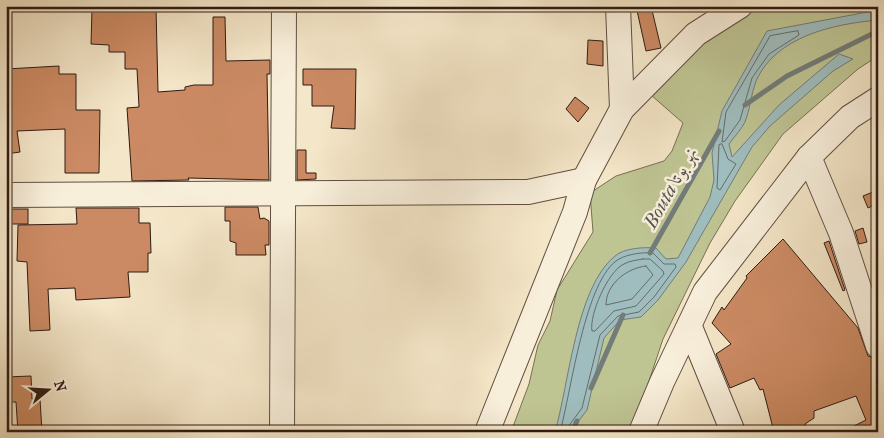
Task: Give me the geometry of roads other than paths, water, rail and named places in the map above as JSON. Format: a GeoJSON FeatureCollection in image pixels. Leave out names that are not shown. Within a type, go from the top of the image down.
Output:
{"type":"FeatureCollection","features":[{"type":"Feature","properties":{"kind":"street"},"geometry":{"type":"LineString","coordinates":[[282,432],[284,6]]}},
{"type":"Feature","properties":{"kind":"street"},"geometry":{"type":"LineString","coordinates":[[618,6],[622,109]]}},
{"type":"Feature","properties":{"kind":"street"},"geometry":{"type":"LineString","coordinates":[[487,432],[574,212],[584,180],[622,109],[696,34],[740,6]]}},
{"type":"Feature","properties":{"kind":"street"},"geometry":{"type":"LineString","coordinates":[[642,432],[662,382],[690,327],[705,292],[809,157],[850,117],[878,99]]}},
{"type":"Feature","properties":{"kind":"street"},"geometry":{"type":"LineString","coordinates":[[809,157],[841,233],[878,346]]}},
{"type":"Feature","properties":{"kind":"street"},"geometry":{"type":"LineString","coordinates":[[6,195],[528,192],[584,180]]}},
{"type":"Feature","properties":{"kind":"street"},"geometry":{"type":"LineString","coordinates":[[690,327],[733,432]]}},
{"type":"Feature","properties":{"kind":"water"},"geometry":{"type":"Polygon","coordinates":[[[878,10],[878,20],[843,25],[808,35],[777,53],[765,66],[756,81],[745,122],[729,144],[732,157],[779,105],[839,54],[853,59],[833,71],[770,126],[752,147],[686,262],[658,300],[641,317],[620,320],[604,338],[587,410],[570,432],[555,432],[576,338],[591,290],[602,270],[615,256],[624,251],[656,248],[666,259],[678,258],[710,197],[714,180],[712,153],[722,111],[767,31],[878,10]]]}},
{"type":"Feature","properties":{"kind":"waterway","name":"Bouta نهر بوتا"},"geometry":{"type":"LineString","coordinates":[[745,105],[787,76],[878,31]]}},
{"type":"Feature","properties":{"kind":"waterway","name":"Bouta نهر بوتا"},"geometry":{"type":"LineString","coordinates":[[650,253],[719,131]]}},
{"type":"Feature","properties":{"kind":"waterway","name":"Bouta نهر بوتا"},"geometry":{"type":"LineString","coordinates":[[591,388],[623,315]]}},
{"type":"Feature","properties":{"kind":"waterway","name":"Bouta نهر بوتا"},"geometry":{"type":"LineString","coordinates":[[572,432],[577,421]]}}]}
